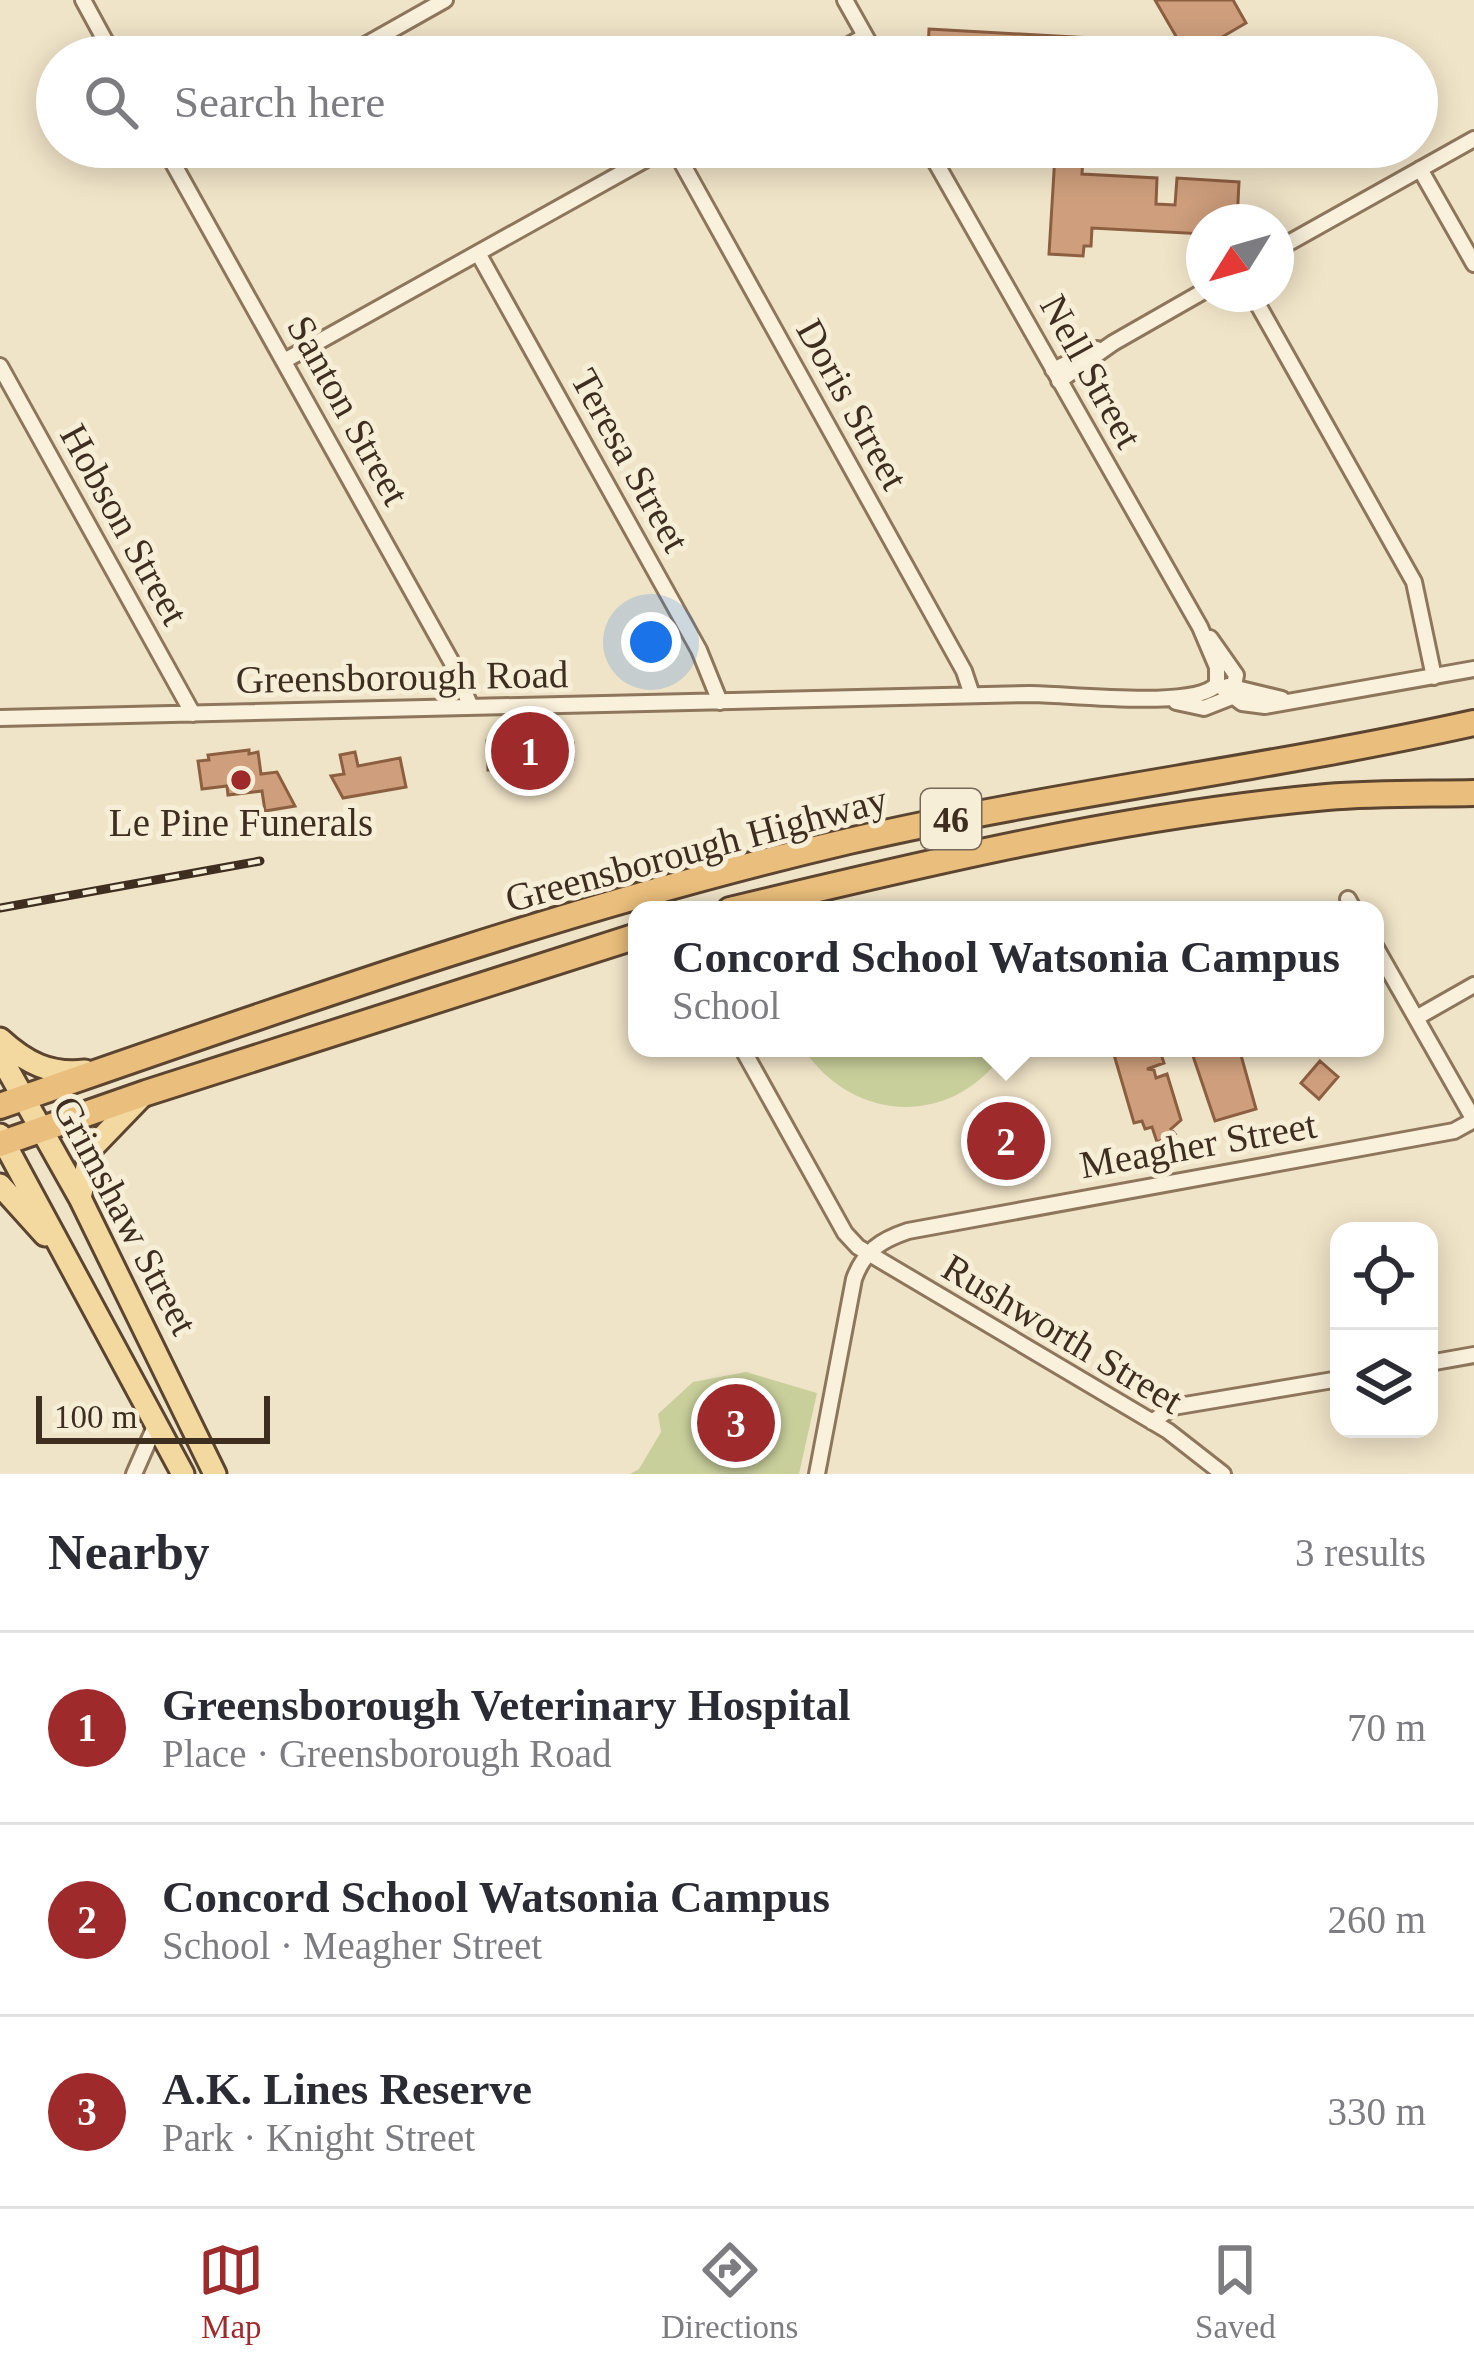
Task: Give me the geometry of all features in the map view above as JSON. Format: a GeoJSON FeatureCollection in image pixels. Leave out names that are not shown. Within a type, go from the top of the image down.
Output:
{"type":"FeatureCollection","features":[{"type":"Feature","properties":{"kind":"highway","name":"Greensborough Highway"},"geometry":{"type":"LineString","coordinates":[[12,1102],[584,910],[753,865],[1054,797],[1383,743],[1474,722]]}},
{"type":"Feature","properties":{"kind":"highway","name":"Greensborough Highway"},"geometry":{"type":"LineString","coordinates":[[770,901],[1039,841],[1222,810],[1330,796],[1474,793]]}},
{"type":"Feature","properties":{"kind":"highway","name":"Greensborough Highway"},"geometry":{"type":"LineString","coordinates":[[2,1141],[628,939]]}},
{"type":"Feature","properties":{"kind":"main road"},"geometry":{"type":"LineString","coordinates":[[0,1039],[25,1060],[56,1072],[109,1068]]}},
{"type":"Feature","properties":{"kind":"main road","name":"Grimshaw Street"},"geometry":{"type":"LineString","coordinates":[[0,1056],[12,1102],[41,1129],[80,1198],[212,1468]]}},
{"type":"Feature","properties":{"kind":"main road"},"geometry":{"type":"LineString","coordinates":[[80,1198],[91,1150],[146,1093]]}},
{"type":"Feature","properties":{"kind":"main road","name":"Grimshaw Street"},"geometry":{"type":"LineString","coordinates":[[2,1141],[156,1424],[175,1472]]}},
{"type":"Feature","properties":{"kind":"main road"},"geometry":{"type":"LineString","coordinates":[[0,1185],[69,1263]]}},
{"type":"Feature","properties":{"kind":"main road"},"geometry":{"type":"LineString","coordinates":[[175,1472],[212,1468]]}},
{"type":"Feature","properties":{"kind":"street"},"geometry":{"type":"LineString","coordinates":[[83,0],[103,36]]}},
{"type":"Feature","properties":{"kind":"street"},"geometry":{"type":"LineString","coordinates":[[381,36],[445,0]]}},
{"type":"Feature","properties":{"kind":"street"},"geometry":{"type":"LineString","coordinates":[[845,0],[865,36]]}},
{"type":"Feature","properties":{"kind":"street"},"geometry":{"type":"LineString","coordinates":[[1438,159],[1474,139]]}},
{"type":"Feature","properties":{"kind":"street","name":"Santon Street"},"geometry":{"type":"LineString","coordinates":[[182,168],[451,661],[471,707]]}},
{"type":"Feature","properties":{"kind":"street"},"geometry":{"type":"LineString","coordinates":[[284,361],[632,168]]}},
{"type":"Feature","properties":{"kind":"street","name":"Doris Street"},"geometry":{"type":"LineString","coordinates":[[682,168],[952,650],[972,695]]}},
{"type":"Feature","properties":{"kind":"street","name":"Nell Street"},"geometry":{"type":"LineString","coordinates":[[940,168],[1200,627],[1217,667],[1217,684]]}},
{"type":"Feature","properties":{"kind":"street"},"geometry":{"type":"LineString","coordinates":[[1294,240],[1420,169],[1474,263]]}},
{"type":"Feature","properties":{"kind":"street","name":"Teresa Street"},"geometry":{"type":"LineString","coordinates":[[478,253],[699,650],[720,702]]}},
{"type":"Feature","properties":{"kind":"street"},"geometry":{"type":"LineString","coordinates":[[1056,375],[1186,301]]}},
{"type":"Feature","properties":{"kind":"street"},"geometry":{"type":"LineString","coordinates":[[1262,312],[1414,582],[1434,677]]}},
{"type":"Feature","properties":{"kind":"street","name":"Hobson Street"},"geometry":{"type":"LineString","coordinates":[[0,366],[193,714]]}},
{"type":"Feature","properties":{"kind":"street","name":"Nell Street"},"geometry":{"type":"LineString","coordinates":[[1200,627],[1231,664],[1236,675],[1234,693]]}},
{"type":"Feature","properties":{"kind":"street","name":"Greensborough Road"},"geometry":{"type":"LineString","coordinates":[[1165,700],[1206,694],[1217,684],[1234,693],[1289,701],[1474,669]]}},
{"type":"Feature","properties":{"kind":"street","name":"Greensborough Road"},"geometry":{"type":"LineString","coordinates":[[0,718],[1062,694],[1165,700],[1204,708],[1234,693]]}},
{"type":"Feature","properties":{"kind":"street"},"geometry":{"type":"LineString","coordinates":[[1384,962],[1474,1120]]}},
{"type":"Feature","properties":{"kind":"street"},"geometry":{"type":"LineString","coordinates":[[1416,1018],[1474,986]]}},
{"type":"Feature","properties":{"kind":"street"},"geometry":{"type":"LineString","coordinates":[[747,1057],[843,1229],[866,1253],[854,1279],[817,1474]]}},
{"type":"Feature","properties":{"kind":"street","name":"Meagher Street"},"geometry":{"type":"LineString","coordinates":[[866,1253],[908,1231],[1454,1131],[1474,1120]]}},
{"type":"Feature","properties":{"kind":"street","name":"Rushworth Street"},"geometry":{"type":"LineString","coordinates":[[866,1253],[1170,1433],[1223,1474]]}},
{"type":"Feature","properties":{"kind":"street"},"geometry":{"type":"LineString","coordinates":[[1438,1361],[1474,1354]]}},
{"type":"Feature","properties":{"kind":"street"},"geometry":{"type":"LineString","coordinates":[[1152,1422],[1172,1407],[1330,1381]]}},
{"type":"Feature","properties":{"kind":"street"},"geometry":{"type":"LineString","coordinates":[[1170,1433],[1177,1418],[1191,1406]]}},
{"type":"Feature","properties":{"kind":"street"},"geometry":{"type":"LineString","coordinates":[[134,1474],[156,1424]]}},
{"type":"Feature","properties":{"kind":"green space"},"geometry":{"type":"Polygon","coordinates":[[[810,1057],[1000,1057],[961,1092],[934,1103],[905,1107],[849,1092],[810,1057]]]}},
{"type":"Feature","properties":{"kind":"green space"},"geometry":{"type":"Polygon","coordinates":[[[746,1372],[817,1393],[799,1474],[630,1474],[639,1469],[661,1432],[658,1414],[693,1382],[746,1372]]]}},
{"type":"Feature","properties":{"kind":"building"},"geometry":{"type":"Polygon","coordinates":[[[1155,0],[1233,0],[1246,23],[1224,36],[1176,36],[1155,0]]]}},
{"type":"Feature","properties":{"kind":"building"},"geometry":{"type":"Polygon","coordinates":[[[929,29],[1055,36],[929,36],[929,29]]]}},
{"type":"Feature","properties":{"kind":"building"},"geometry":{"type":"Polygon","coordinates":[[[1054,168],[1157,178],[1156,204],[1175,205],[1177,178],[1239,182],[1238,204],[1186,204],[1186,233],[1092,228],[1091,246],[1084,246],[1083,256],[1049,254],[1054,168]]]}},
{"type":"Feature","properties":{"kind":"building"},"geometry":{"type":"Polygon","coordinates":[[[541,737],[542,744],[573,743],[573,759],[541,759],[541,763],[526,764],[526,769],[488,770],[487,741],[541,737]]]}},
{"type":"Feature","properties":{"kind":"building","name":"Le Pine Funerals"},"geometry":{"type":"Polygon","coordinates":[[[249,750],[249,754],[258,752],[261,774],[277,772],[295,806],[265,811],[262,791],[228,795],[227,786],[202,789],[198,761],[209,760],[208,755],[249,750]]]}},
{"type":"Feature","properties":{"kind":"building"},"geometry":{"type":"Polygon","coordinates":[[[355,752],[358,766],[400,758],[406,787],[343,798],[331,776],[344,774],[340,755],[355,752]]]}},
{"type":"Feature","properties":{"kind":"building"},"geometry":{"type":"Polygon","coordinates":[[[1115,1057],[1162,1057],[1164,1063],[1147,1069],[1154,1070],[1156,1078],[1167,1074],[1181,1120],[1171,1129],[1175,1134],[1157,1142],[1152,1127],[1145,1129],[1142,1121],[1134,1123],[1115,1057]]]}},
{"type":"Feature","properties":{"kind":"building"},"geometry":{"type":"Polygon","coordinates":[[[1193,1057],[1242,1057],[1256,1109],[1215,1121],[1193,1057]]]}},
{"type":"Feature","properties":{"kind":"building"},"geometry":{"type":"Polygon","coordinates":[[[1320,1061],[1338,1077],[1319,1099],[1301,1083],[1320,1061]]]}},
{"type":"Feature","properties":{"kind":"railway"},"geometry":{"type":"LineString","coordinates":[[0,908],[260,861]]}},
{"type":"Feature","properties":{"kind":"place","name":"Greensborough Veterinary Hospital"},"geometry":{"type":"Point","coordinates":[530,751]}},
{"type":"Feature","properties":{"kind":"place","name":"Le Pine Funerals"},"geometry":{"type":"Point","coordinates":[241,780]}},
{"type":"Feature","properties":{"kind":"place","name":"Concord School Watsonia Campus"},"geometry":{"type":"Point","coordinates":[1006,1141]}},
{"type":"Feature","properties":{"kind":"place","name":"A.K. Lines Reserve"},"geometry":{"type":"Point","coordinates":[736,1423]}}]}
